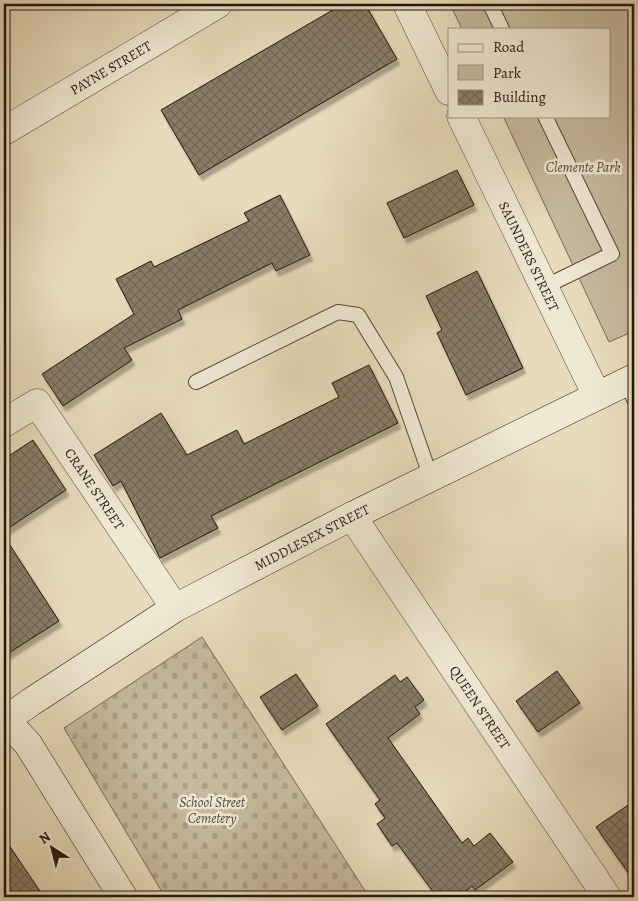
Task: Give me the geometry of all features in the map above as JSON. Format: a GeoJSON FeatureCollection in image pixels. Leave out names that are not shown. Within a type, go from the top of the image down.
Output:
{"type":"FeatureCollection","features":[{"type":"Feature","properties":{"kind":"street","name":"PAYNE STREET"},"geometry":{"type":"LineString","coordinates":[[4,131],[218,4]]}},
{"type":"Feature","properties":{"kind":"street"},"geometry":{"type":"LineString","coordinates":[[407,4],[448,89]]}},
{"type":"Feature","properties":{"kind":"street","name":"SAUNDERS STREET"},"geometry":{"type":"LineString","coordinates":[[462,118],[597,396]]}},
{"type":"Feature","properties":{"kind":"street","name":"MIDDLESEX STREET"},"geometry":{"type":"LineString","coordinates":[[4,720],[175,608],[352,516],[597,396],[631,386]]}},
{"type":"Feature","properties":{"kind":"street","name":"CRANE STREET"},"geometry":{"type":"LineString","coordinates":[[4,423],[37,403],[175,608]]}},
{"type":"Feature","properties":{"kind":"street","name":"QUEEN STREET"},"geometry":{"type":"LineString","coordinates":[[352,516],[607,897]]}},
{"type":"Feature","properties":{"kind":"street"},"geometry":{"type":"LineString","coordinates":[[4,720],[28,744],[124,897]]}},
{"type":"Feature","properties":{"kind":"lane"},"geometry":{"type":"LineString","coordinates":[[490,4],[502,28]]}},
{"type":"Feature","properties":{"kind":"lane"},"geometry":{"type":"LineString","coordinates":[[544,287],[612,254],[546,118]]}},
{"type":"Feature","properties":{"kind":"lane"},"geometry":{"type":"LineString","coordinates":[[196,382],[338,312],[358,315],[396,377],[431,478]]}},
{"type":"Feature","properties":{"kind":"green space","name":"Clemente Park"},"geometry":{"type":"Polygon","coordinates":[[[450,4],[634,4],[634,331],[609,342],[504,118],[610,118],[610,28],[462,28],[450,4]]]}},
{"type":"Feature","properties":{"kind":"green space","name":"School Street Cemetery"},"geometry":{"type":"Polygon","coordinates":[[[202,637],[369,897],[165,897],[64,728],[202,637]]]}},
{"type":"Feature","properties":{"kind":"building"},"geometry":{"type":"Polygon","coordinates":[[[343,4],[365,4],[397,59],[199,175],[161,110],[343,4]]]}},
{"type":"Feature","properties":{"kind":"building"},"geometry":{"type":"Polygon","coordinates":[[[457,170],[474,205],[404,238],[387,203],[457,170]]]}},
{"type":"Feature","properties":{"kind":"building"},"geometry":{"type":"Polygon","coordinates":[[[280,195],[310,255],[276,271],[272,263],[178,310],[182,319],[124,348],[132,360],[63,406],[42,374],[134,314],[116,279],[151,261],[154,267],[249,221],[244,213],[280,195]]]}},
{"type":"Feature","properties":{"kind":"building"},"geometry":{"type":"Polygon","coordinates":[[[477,271],[523,368],[466,395],[437,333],[442,330],[426,296],[477,271]]]}},
{"type":"Feature","properties":{"kind":"building"},"geometry":{"type":"Polygon","coordinates":[[[369,365],[398,423],[211,516],[218,528],[160,558],[121,481],[113,486],[94,455],[161,413],[187,455],[237,430],[244,444],[339,397],[332,383],[369,365]]]}},
{"type":"Feature","properties":{"kind":"building"},"geometry":{"type":"Polygon","coordinates":[[[33,440],[66,490],[4,531],[4,459],[33,440]]]}},
{"type":"Feature","properties":{"kind":"building"},"geometry":{"type":"Polygon","coordinates":[[[4,536],[59,621],[4,656],[4,536]]]}},
{"type":"Feature","properties":{"kind":"building"},"geometry":{"type":"Polygon","coordinates":[[[557,671],[580,703],[538,732],[516,701],[557,671]]]}},
{"type":"Feature","properties":{"kind":"building"},"geometry":{"type":"Polygon","coordinates":[[[296,674],[318,706],[282,730],[260,697],[296,674]]]}},
{"type":"Feature","properties":{"kind":"building"},"geometry":{"type":"Polygon","coordinates":[[[395,675],[400,682],[407,677],[424,700],[415,707],[420,714],[388,738],[462,843],[468,838],[474,846],[490,833],[513,862],[475,890],[472,886],[458,897],[437,897],[397,843],[392,846],[377,824],[385,818],[375,804],[380,800],[326,724],[395,675]]]}},
{"type":"Feature","properties":{"kind":"building"},"geometry":{"type":"Polygon","coordinates":[[[634,801],[634,881],[596,827],[634,801]]]}},
{"type":"Feature","properties":{"kind":"building"},"geometry":{"type":"Polygon","coordinates":[[[4,838],[44,897],[4,897],[4,838]]]}}]}
